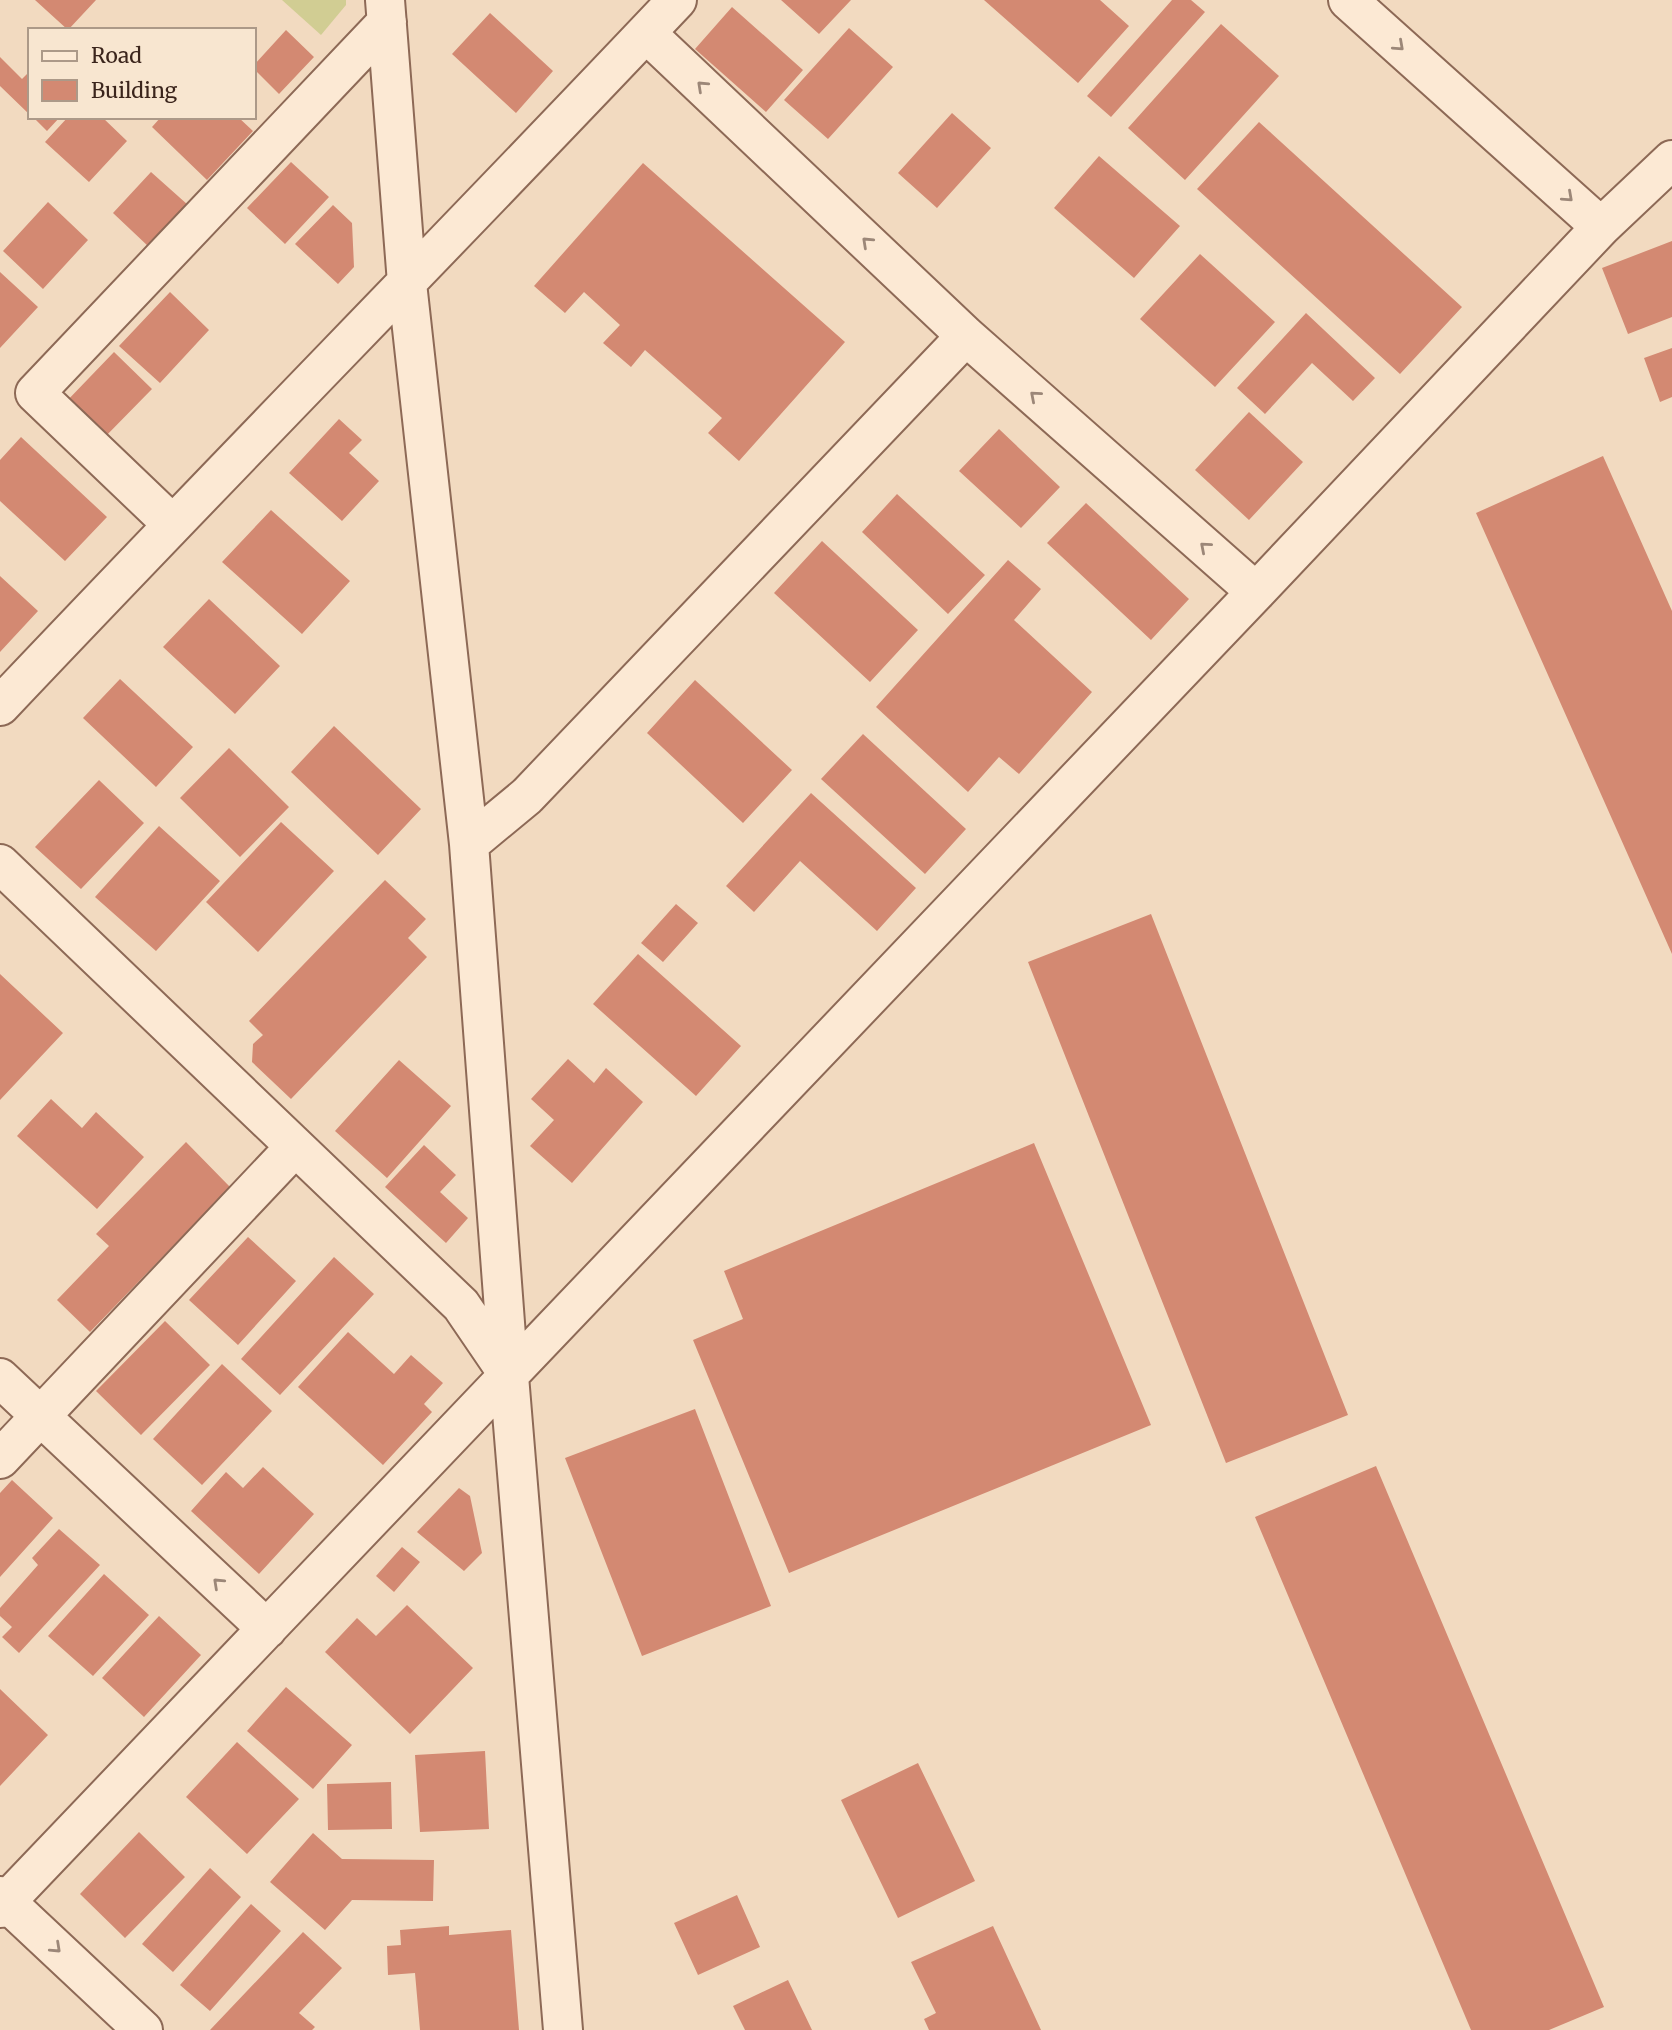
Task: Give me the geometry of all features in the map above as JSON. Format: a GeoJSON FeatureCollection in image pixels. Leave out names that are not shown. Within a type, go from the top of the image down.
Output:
{"type":"FeatureCollection","features":[{"type":"Feature","properties":{"kind":"street"},"geometry":{"type":"LineString","coordinates":[[0,706],[677,0]]}},
{"type":"Feature","properties":{"kind":"street"},"geometry":{"type":"LineString","coordinates":[[1348,0],[1601,227]]}},
{"type":"Feature","properties":{"kind":"street"},"geometry":{"type":"LineString","coordinates":[[386,11],[407,283],[469,844],[509,1376],[563,2030]]}},
{"type":"Feature","properties":{"kind":"street"},"geometry":{"type":"LineString","coordinates":[[172,524],[35,393],[386,11]]}},
{"type":"Feature","properties":{"kind":"street"},"geometry":{"type":"LineString","coordinates":[[646,33],[966,336],[1256,592]]}},
{"type":"Feature","properties":{"kind":"street"},"geometry":{"type":"LineString","coordinates":[[143,2030],[2,1901],[509,1376],[1601,227],[1672,160]]}},
{"type":"Feature","properties":{"kind":"street"},"geometry":{"type":"LineString","coordinates":[[469,844],[527,796],[966,336]]}},
{"type":"Feature","properties":{"kind":"street"},"geometry":{"type":"LineString","coordinates":[[0,863],[461,1304],[509,1376]]}},
{"type":"Feature","properties":{"kind":"street"},"geometry":{"type":"LineString","coordinates":[[0,1459],[295,1147]]}},
{"type":"Feature","properties":{"kind":"street"},"geometry":{"type":"LineString","coordinates":[[0,1378],[267,1629]]}},
{"type":"Feature","properties":{"kind":"shaded area"},"geometry":{"type":"Polygon","coordinates":[[[282,0],[346,0],[346,5],[321,35],[282,0]]]}},
{"type":"Feature","properties":{"kind":"building"},"geometry":{"type":"Polygon","coordinates":[[[35,0],[96,0],[70,28],[66,28],[35,0]]]}},
{"type":"Feature","properties":{"kind":"building"},"geometry":{"type":"Polygon","coordinates":[[[781,0],[851,0],[819,34],[781,0]]]}},
{"type":"Feature","properties":{"kind":"building"},"geometry":{"type":"Polygon","coordinates":[[[984,0],[1100,0],[1129,26],[1078,83],[984,0]]]}},
{"type":"Feature","properties":{"kind":"building"},"geometry":{"type":"Polygon","coordinates":[[[1172,0],[1191,0],[1205,12],[1111,117],[1087,96],[1172,0]]]}},
{"type":"Feature","properties":{"kind":"building"},"geometry":{"type":"Polygon","coordinates":[[[732,7],[803,70],[766,112],[695,49],[732,7]]]}},
{"type":"Feature","properties":{"kind":"building"},"geometry":{"type":"Polygon","coordinates":[[[490,13],[553,71],[516,113],[452,54],[490,13]]]}},
{"type":"Feature","properties":{"kind":"building"},"geometry":{"type":"Polygon","coordinates":[[[1221,24],[1279,76],[1185,180],[1128,128],[1221,24]]]}},
{"type":"Feature","properties":{"kind":"building"},"geometry":{"type":"Polygon","coordinates":[[[849,28],[893,67],[828,139],[784,100],[849,28]]]}},
{"type":"Feature","properties":{"kind":"building"},"geometry":{"type":"Polygon","coordinates":[[[286,30],[314,57],[279,94],[256,71],[256,63],[286,30]]]}},
{"type":"Feature","properties":{"kind":"building"},"geometry":{"type":"Polygon","coordinates":[[[0,57],[22,79],[28,73],[28,113],[0,86],[0,57]]]}},
{"type":"Feature","properties":{"kind":"building"},"geometry":{"type":"Polygon","coordinates":[[[952,113],[991,148],[937,208],[898,173],[952,113]]]}},
{"type":"Feature","properties":{"kind":"building"},"geometry":{"type":"Polygon","coordinates":[[[35,119],[58,119],[47,131],[35,119]]]}},
{"type":"Feature","properties":{"kind":"building"},"geometry":{"type":"Polygon","coordinates":[[[66,119],[104,119],[127,141],[89,182],[45,142],[66,119]]]}},
{"type":"Feature","properties":{"kind":"building"},"geometry":{"type":"Polygon","coordinates":[[[159,119],[240,119],[253,131],[207,180],[152,127],[159,119]]]}},
{"type":"Feature","properties":{"kind":"building"},"geometry":{"type":"Polygon","coordinates":[[[1259,122],[1462,307],[1400,374],[1197,189],[1259,122]]]}},
{"type":"Feature","properties":{"kind":"building"},"geometry":{"type":"Polygon","coordinates":[[[1099,156],[1180,226],[1134,278],[1054,208],[1099,156]]]}},
{"type":"Feature","properties":{"kind":"building"},"geometry":{"type":"Polygon","coordinates":[[[291,162],[329,197],[285,244],[247,208],[291,162]]]}},
{"type":"Feature","properties":{"kind":"building"},"geometry":{"type":"Polygon","coordinates":[[[643,163],[845,342],[739,461],[708,433],[722,418],[645,350],[631,367],[603,343],[620,325],[584,292],[565,313],[534,286],[643,163]]]}},
{"type":"Feature","properties":{"kind":"building"},"geometry":{"type":"Polygon","coordinates":[[[151,172],[188,205],[149,247],[113,213],[151,172]]]}},
{"type":"Feature","properties":{"kind":"building"},"geometry":{"type":"Polygon","coordinates":[[[48,202],[88,240],[43,289],[3,251],[48,202]]]}},
{"type":"Feature","properties":{"kind":"building"},"geometry":{"type":"Polygon","coordinates":[[[333,205],[352,223],[354,267],[338,284],[295,244],[333,205]]]}},
{"type":"Feature","properties":{"kind":"building"},"geometry":{"type":"Polygon","coordinates":[[[1672,241],[1672,317],[1628,334],[1602,268],[1672,241]]]}},
{"type":"Feature","properties":{"kind":"building"},"geometry":{"type":"Polygon","coordinates":[[[1200,254],[1275,322],[1215,387],[1140,319],[1200,254]]]}},
{"type":"Feature","properties":{"kind":"building"},"geometry":{"type":"Polygon","coordinates":[[[0,272],[38,307],[0,348],[0,272]]]}},
{"type":"Feature","properties":{"kind":"building"},"geometry":{"type":"Polygon","coordinates":[[[170,292],[209,330],[160,383],[119,346],[170,292]]]}},
{"type":"Feature","properties":{"kind":"building"},"geometry":{"type":"Polygon","coordinates":[[[1306,313],[1375,378],[1353,401],[1312,363],[1265,414],[1237,388],[1306,313]]]}},
{"type":"Feature","properties":{"kind":"building"},"geometry":{"type":"Polygon","coordinates":[[[1672,348],[1672,397],[1660,402],[1644,358],[1672,348]]]}},
{"type":"Feature","properties":{"kind":"building"},"geometry":{"type":"Polygon","coordinates":[[[114,352],[152,389],[101,441],[63,405],[114,352]]]}},
{"type":"Feature","properties":{"kind":"building"},"geometry":{"type":"Polygon","coordinates":[[[1249,412],[1303,462],[1249,520],[1195,470],[1249,412]]]}},
{"type":"Feature","properties":{"kind":"building"},"geometry":{"type":"Polygon","coordinates":[[[339,419],[362,440],[349,453],[379,481],[342,521],[289,473],[339,419]]]}},
{"type":"Feature","properties":{"kind":"building"},"geometry":{"type":"Polygon","coordinates":[[[999,429],[1060,487],[1021,528],[959,471],[999,429]]]}},
{"type":"Feature","properties":{"kind":"building"},"geometry":{"type":"Polygon","coordinates":[[[21,437],[107,517],[65,561],[0,501],[0,460],[21,437]]]}},
{"type":"Feature","properties":{"kind":"building"},"geometry":{"type":"Polygon","coordinates":[[[1603,456],[1672,611],[1672,954],[1476,513],[1603,456]]]}},
{"type":"Feature","properties":{"kind":"building"},"geometry":{"type":"Polygon","coordinates":[[[897,494],[985,575],[948,614],[862,532],[897,494]]]}},
{"type":"Feature","properties":{"kind":"building"},"geometry":{"type":"Polygon","coordinates":[[[1086,503],[1189,599],[1151,640],[1047,543],[1086,503]]]}},
{"type":"Feature","properties":{"kind":"building"},"geometry":{"type":"Polygon","coordinates":[[[271,510],[350,581],[302,634],[222,562],[271,510]]]}},
{"type":"Feature","properties":{"kind":"building"},"geometry":{"type":"Polygon","coordinates":[[[822,541],[918,630],[870,682],[774,593],[822,541]]]}},
{"type":"Feature","properties":{"kind":"building"},"geometry":{"type":"Polygon","coordinates":[[[1008,560],[1041,589],[1014,620],[1092,692],[1019,774],[999,757],[968,792],[876,707],[1008,560]]]}},
{"type":"Feature","properties":{"kind":"building"},"geometry":{"type":"Polygon","coordinates":[[[0,576],[38,611],[0,652],[0,576]]]}},
{"type":"Feature","properties":{"kind":"building"},"geometry":{"type":"Polygon","coordinates":[[[209,599],[280,666],[235,714],[163,647],[209,599]]]}},
{"type":"Feature","properties":{"kind":"building"},"geometry":{"type":"Polygon","coordinates":[[[120,679],[193,747],[156,787],[83,718],[120,679]]]}},
{"type":"Feature","properties":{"kind":"building"},"geometry":{"type":"Polygon","coordinates":[[[695,680],[792,770],[743,823],[647,733],[695,680]]]}},
{"type":"Feature","properties":{"kind":"building"},"geometry":{"type":"Polygon","coordinates":[[[334,726],[421,809],[378,855],[291,772],[334,726]]]}},
{"type":"Feature","properties":{"kind":"building"},"geometry":{"type":"Polygon","coordinates":[[[863,734],[966,829],[925,874],[821,779],[863,734]]]}},
{"type":"Feature","properties":{"kind":"building"},"geometry":{"type":"Polygon","coordinates":[[[229,748],[289,807],[240,857],[180,798],[229,748]]]}},
{"type":"Feature","properties":{"kind":"building"},"geometry":{"type":"Polygon","coordinates":[[[99,780],[144,823],[81,889],[35,847],[99,780]]]}},
{"type":"Feature","properties":{"kind":"building"},"geometry":{"type":"Polygon","coordinates":[[[811,793],[916,888],[877,931],[800,861],[754,912],[726,886],[811,793]]]}},
{"type":"Feature","properties":{"kind":"building"},"geometry":{"type":"Polygon","coordinates":[[[281,822],[334,871],[258,952],[206,902],[281,822]]]}},
{"type":"Feature","properties":{"kind":"building"},"geometry":{"type":"Polygon","coordinates":[[[159,826],[220,881],[156,951],[95,897],[159,826]]]}},
{"type":"Feature","properties":{"kind":"building"},"geometry":{"type":"Polygon","coordinates":[[[385,880],[426,919],[408,938],[427,957],[291,1099],[252,1062],[253,1044],[263,1035],[249,1021],[385,880]]]}},
{"type":"Feature","properties":{"kind":"building"},"geometry":{"type":"Polygon","coordinates":[[[676,904],[698,923],[663,962],[641,943],[676,904]]]}},
{"type":"Feature","properties":{"kind":"building"},"geometry":{"type":"Polygon","coordinates":[[[1151,914],[1348,1415],[1226,1463],[1028,962],[1151,914]]]}},
{"type":"Feature","properties":{"kind":"building"},"geometry":{"type":"Polygon","coordinates":[[[638,954],[741,1046],[696,1096],[593,1004],[638,954]]]}},
{"type":"Feature","properties":{"kind":"building"},"geometry":{"type":"Polygon","coordinates":[[[0,974],[63,1033],[0,1100],[0,974]]]}},
{"type":"Feature","properties":{"kind":"building"},"geometry":{"type":"Polygon","coordinates":[[[568,1059],[594,1083],[606,1068],[643,1102],[572,1183],[530,1146],[554,1120],[531,1099],[568,1059]]]}},
{"type":"Feature","properties":{"kind":"building"},"geometry":{"type":"Polygon","coordinates":[[[399,1060],[451,1106],[387,1178],[335,1131],[399,1060]]]}},
{"type":"Feature","properties":{"kind":"building"},"geometry":{"type":"Polygon","coordinates":[[[51,1099],[82,1128],[96,1112],[144,1157],[97,1209],[17,1136],[51,1099]]]}},
{"type":"Feature","properties":{"kind":"building"},"geometry":{"type":"Polygon","coordinates":[[[186,1142],[230,1187],[90,1332],[57,1300],[109,1246],[96,1234],[186,1142]]]}},
{"type":"Feature","properties":{"kind":"building"},"geometry":{"type":"Polygon","coordinates":[[[1034,1143],[1151,1425],[789,1573],[693,1340],[743,1319],[724,1271],[1034,1143]]]}},
{"type":"Feature","properties":{"kind":"building"},"geometry":{"type":"Polygon","coordinates":[[[424,1145],[456,1175],[440,1192],[468,1218],[446,1243],[385,1187],[424,1145]]]}},
{"type":"Feature","properties":{"kind":"building"},"geometry":{"type":"Polygon","coordinates":[[[248,1237],[296,1281],[238,1345],[189,1300],[248,1237]]]}},
{"type":"Feature","properties":{"kind":"building"},"geometry":{"type":"Polygon","coordinates":[[[334,1257],[374,1294],[280,1395],[241,1359],[334,1257]]]}},
{"type":"Feature","properties":{"kind":"building"},"geometry":{"type":"Polygon","coordinates":[[[165,1321],[210,1365],[141,1435],[96,1391],[165,1321]]]}},
{"type":"Feature","properties":{"kind":"building"},"geometry":{"type":"Polygon","coordinates":[[[348,1332],[394,1374],[411,1355],[443,1383],[424,1404],[432,1412],[383,1465],[298,1387],[348,1332]]]}},
{"type":"Feature","properties":{"kind":"building"},"geometry":{"type":"Polygon","coordinates":[[[222,1364],[272,1411],[202,1485],[153,1439],[222,1364]]]}},
{"type":"Feature","properties":{"kind":"building"},"geometry":{"type":"Polygon","coordinates":[[[695,1409],[771,1606],[642,1656],[565,1458],[695,1409]]]}},
{"type":"Feature","properties":{"kind":"building"},"geometry":{"type":"Polygon","coordinates":[[[1376,1466],[1604,2007],[1549,2030],[1471,2030],[1255,1517],[1376,1466]]]}},
{"type":"Feature","properties":{"kind":"building"},"geometry":{"type":"Polygon","coordinates":[[[263,1467],[314,1514],[259,1574],[191,1511],[226,1472],[243,1488],[263,1467]]]}},
{"type":"Feature","properties":{"kind":"building"},"geometry":{"type":"Polygon","coordinates":[[[12,1480],[53,1518],[0,1577],[0,1493],[12,1480]]]}},
{"type":"Feature","properties":{"kind":"building"},"geometry":{"type":"Polygon","coordinates":[[[459,1488],[470,1496],[482,1553],[464,1571],[417,1532],[459,1488]]]}},
{"type":"Feature","properties":{"kind":"building"},"geometry":{"type":"Polygon","coordinates":[[[59,1529],[100,1565],[19,1653],[2,1637],[12,1627],[0,1616],[0,1608],[38,1565],[32,1558],[59,1529]]]}},
{"type":"Feature","properties":{"kind":"building"},"geometry":{"type":"Polygon","coordinates":[[[402,1547],[420,1562],[394,1592],[376,1576],[402,1547]]]}},
{"type":"Feature","properties":{"kind":"building"},"geometry":{"type":"Polygon","coordinates":[[[104,1574],[149,1615],[93,1676],[48,1636],[104,1574]]]}},
{"type":"Feature","properties":{"kind":"building"},"geometry":{"type":"Polygon","coordinates":[[[407,1605],[473,1668],[410,1734],[325,1652],[357,1618],[376,1636],[407,1605]]]}},
{"type":"Feature","properties":{"kind":"building"},"geometry":{"type":"Polygon","coordinates":[[[159,1616],[201,1655],[144,1717],[102,1678],[159,1616]]]}},
{"type":"Feature","properties":{"kind":"building"},"geometry":{"type":"Polygon","coordinates":[[[286,1687],[352,1745],[313,1789],[247,1731],[286,1687]]]}},
{"type":"Feature","properties":{"kind":"building"},"geometry":{"type":"Polygon","coordinates":[[[0,1689],[48,1735],[0,1786],[0,1689]]]}},
{"type":"Feature","properties":{"kind":"building"},"geometry":{"type":"Polygon","coordinates":[[[237,1742],[299,1799],[247,1854],[186,1797],[237,1742]]]}},
{"type":"Feature","properties":{"kind":"building"},"geometry":{"type":"Polygon","coordinates":[[[485,1751],[489,1829],[420,1832],[415,1755],[485,1751]]]}},
{"type":"Feature","properties":{"kind":"building"},"geometry":{"type":"Polygon","coordinates":[[[918,1763],[975,1881],[898,1918],[841,1800],[918,1763]]]}},
{"type":"Feature","properties":{"kind":"building"},"geometry":{"type":"Polygon","coordinates":[[[391,1782],[392,1829],[328,1830],[327,1784],[391,1782]]]}},
{"type":"Feature","properties":{"kind":"building"},"geometry":{"type":"Polygon","coordinates":[[[139,1832],[185,1877],[125,1938],[80,1894],[139,1832]]]}},
{"type":"Feature","properties":{"kind":"building"},"geometry":{"type":"Polygon","coordinates":[[[313,1833],[342,1859],[434,1860],[433,1901],[352,1900],[325,1930],[270,1882],[313,1833]]]}},
{"type":"Feature","properties":{"kind":"building"},"geometry":{"type":"Polygon","coordinates":[[[210,1868],[241,1897],[173,1972],[142,1944],[210,1868]]]}},
{"type":"Feature","properties":{"kind":"building"},"geometry":{"type":"Polygon","coordinates":[[[737,1895],[760,1947],[698,1975],[674,1923],[737,1895]]]}},
{"type":"Feature","properties":{"kind":"building"},"geometry":{"type":"Polygon","coordinates":[[[251,1904],[281,1931],[210,2011],[180,1985],[251,1904]]]}},
{"type":"Feature","properties":{"kind":"building"},"geometry":{"type":"Polygon","coordinates":[[[449,1926],[449,1935],[511,1930],[519,2030],[420,2030],[415,1973],[388,1975],[387,1946],[401,1945],[400,1930],[449,1926]]]}},
{"type":"Feature","properties":{"kind":"building"},"geometry":{"type":"Polygon","coordinates":[[[993,1926],[1041,2030],[929,2030],[924,2019],[936,2013],[911,1962],[993,1926]]]}},
{"type":"Feature","properties":{"kind":"building"},"geometry":{"type":"Polygon","coordinates":[[[303,1932],[342,1968],[299,2013],[315,2027],[312,2030],[210,2030],[303,1932]]]}},
{"type":"Feature","properties":{"kind":"building"},"geometry":{"type":"Polygon","coordinates":[[[788,1980],[812,2030],[745,2030],[733,2006],[788,1980]]]}}]}
